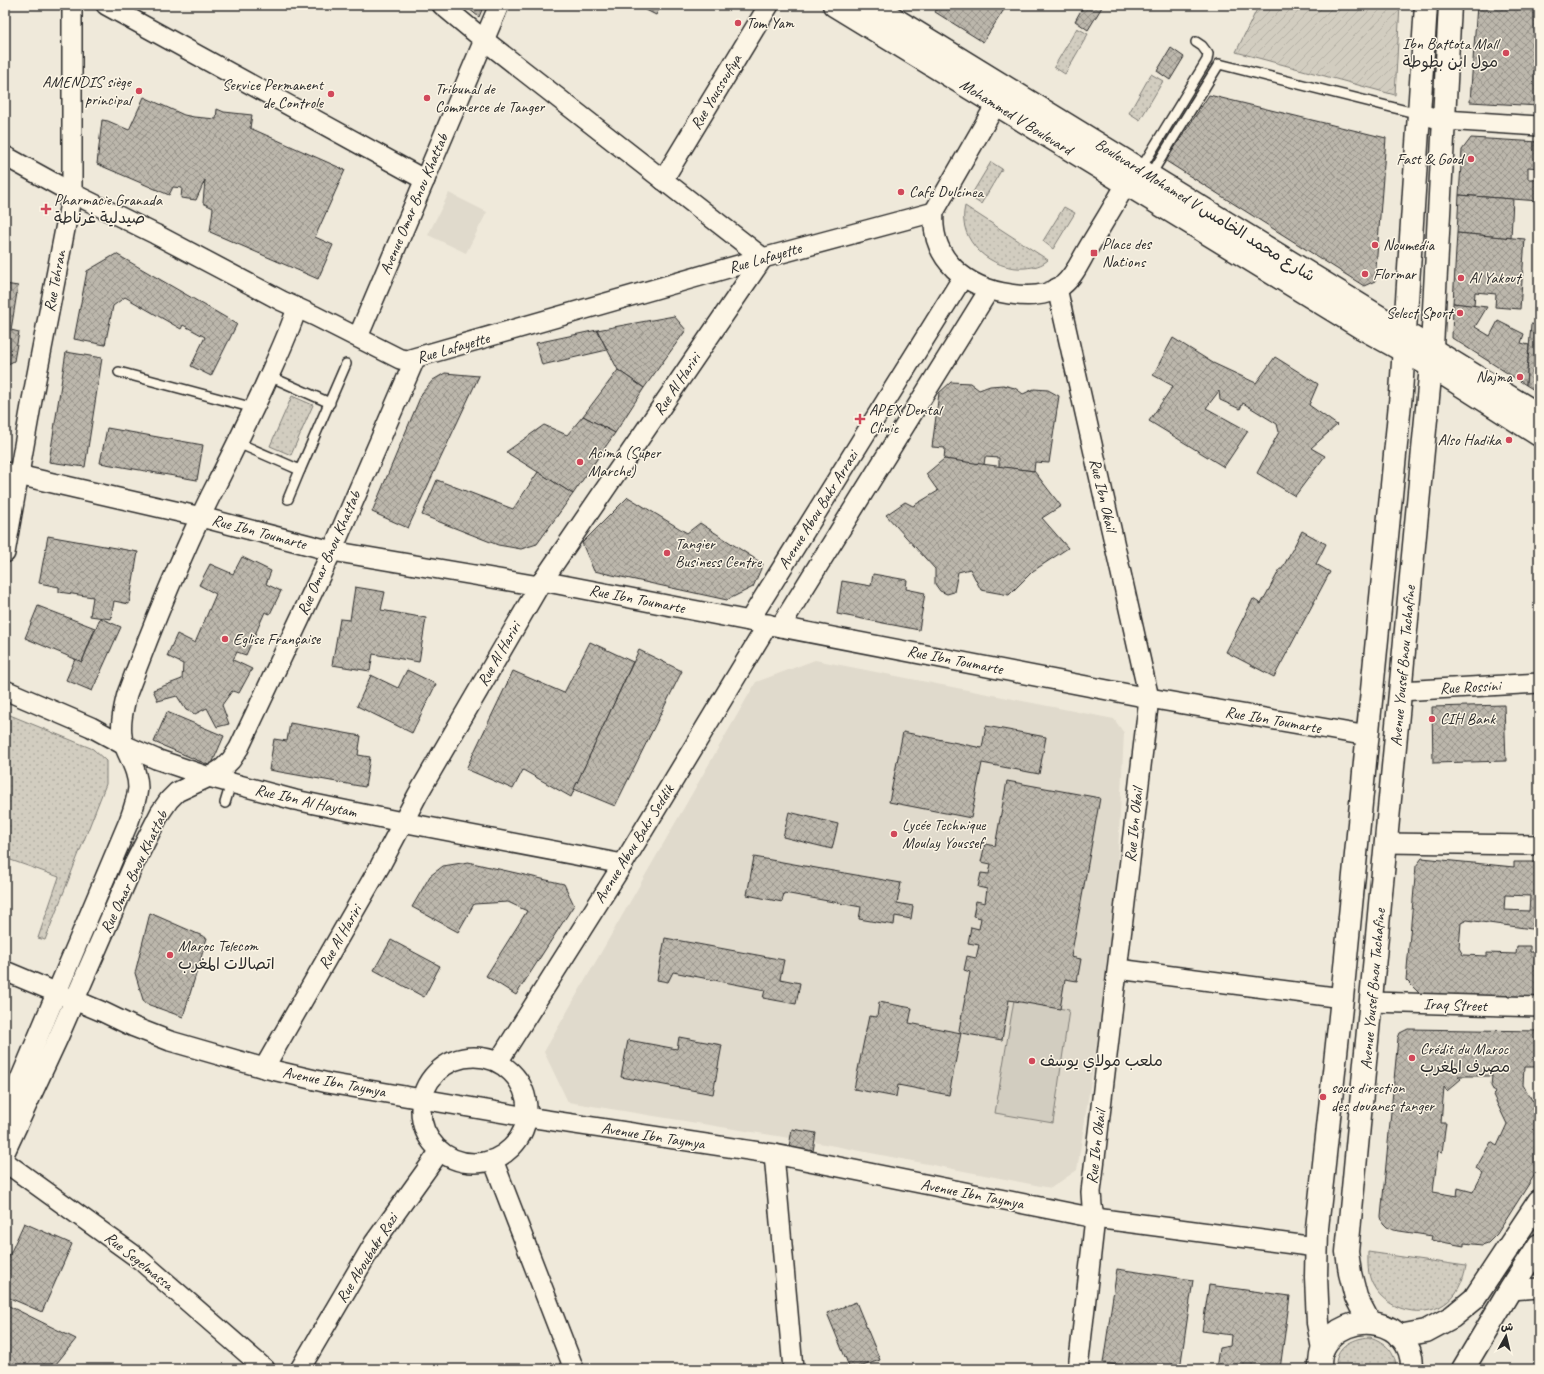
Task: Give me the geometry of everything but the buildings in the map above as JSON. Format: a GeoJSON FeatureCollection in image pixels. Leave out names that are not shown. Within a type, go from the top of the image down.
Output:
{"type":"FeatureCollection","features":[{"type":"Feature","properties":{"kind":"main road","name":"Mohammed V Boulevard"},"geometry":{"type":"LineString","coordinates":[[834,5],[1001,96],[1139,177]]}},
{"type":"Feature","properties":{"kind":"main road"},"geometry":{"type":"LineString","coordinates":[[872,5],[1001,96]]}},
{"type":"Feature","properties":{"kind":"main road","name":"Avenue Yousef Bnou Tachafine"},"geometry":{"type":"LineString","coordinates":[[1321,1359],[1318,1323],[1316,1248],[1368,736],[1404,342],[1426,5]]}},
{"type":"Feature","properties":{"kind":"main road","name":"Avenue Yousef Bnou Tachafine"},"geometry":{"type":"LineString","coordinates":[[1369,1322],[1356,1297],[1347,1252],[1372,1002],[1431,358],[1450,5]]}},
{"type":"Feature","properties":{"kind":"main road","name":"Boulevard Mohamed V شارع محمد الخامس"},"geometry":{"type":"LineString","coordinates":[[1139,177],[1364,308],[1404,342],[1431,358],[1539,415]]}},
{"type":"Feature","properties":{"kind":"main road","name":"Boulevard Mohamed V شارع محمد الخامس"},"geometry":{"type":"LineString","coordinates":[[1431,358],[1539,435]]}},
{"type":"Feature","properties":{"kind":"main road"},"geometry":{"type":"LineString","coordinates":[[1399,1336],[1426,1331],[1452,1317],[1474,1298],[1539,1201]]}},
{"type":"Feature","properties":{"kind":"main road"},"geometry":{"type":"LineString","coordinates":[[1463,1369],[1510,1290],[1539,1246]]}},
{"type":"Feature","properties":{"kind":"main road"},"geometry":{"type":"LineString","coordinates":[[1321,1359],[1334,1334],[1344,1327],[1356,1323],[1369,1322],[1380,1324],[1399,1336],[1408,1348],[1412,1369]]}},
{"type":"Feature","properties":{"kind":"street","name":"Rue Tehran"},"geometry":{"type":"LineString","coordinates":[[5,553],[12,473],[32,400],[72,193],[72,5]]}},
{"type":"Feature","properties":{"kind":"street"},"geometry":{"type":"LineString","coordinates":[[106,5],[425,180]]}},
{"type":"Feature","properties":{"kind":"street"},"geometry":{"type":"LineString","coordinates":[[442,5],[484,40],[763,258]]}},
{"type":"Feature","properties":{"kind":"street","name":"Avenue Omar Bnou Khattab"},"geometry":{"type":"LineString","coordinates":[[358,337],[499,5]]}},
{"type":"Feature","properties":{"kind":"street","name":"Rue Youssoufiya"},"geometry":{"type":"LineString","coordinates":[[663,180],[769,5]]}},
{"type":"Feature","properties":{"kind":"street"},"geometry":{"type":"LineString","coordinates":[[1001,96],[934,212],[933,223],[938,242],[944,255],[952,267],[969,282],[990,290],[1016,295],[1032,296],[1044,294],[1057,288],[1071,278],[1139,177]]}},
{"type":"Feature","properties":{"kind":"street"},"geometry":{"type":"LineString","coordinates":[[1419,114],[1444,120],[1539,126]]}},
{"type":"Feature","properties":{"kind":"street","name":"Rue Lafayette"},"geometry":{"type":"LineString","coordinates":[[5,156],[72,193],[155,234],[282,302],[358,337],[400,359],[407,360],[415,359],[763,258],[934,212]]}},
{"type":"Feature","properties":{"kind":"street","name":"Rue Al Hariri"},"geometry":{"type":"LineString","coordinates":[[264,1068],[380,866],[402,822],[540,584],[763,258]]}},
{"type":"Feature","properties":{"kind":"street","name":"Avenue Abou Bakr Arrazi"},"geometry":{"type":"LineString","coordinates":[[749,621],[963,277]]}},
{"type":"Feature","properties":{"kind":"street","name":"Rue Ibn Okail"},"geometry":{"type":"LineString","coordinates":[[1057,288],[1149,698],[1091,1192],[1095,1218],[1078,1369]]}},
{"type":"Feature","properties":{"kind":"street","name":"Avenue Abou Bakr Arrazi"},"geometry":{"type":"LineString","coordinates":[[774,626],[990,290]]}},
{"type":"Feature","properties":{"kind":"street","name":"Rue Omar Bnou Khattab"},"geometry":{"type":"LineString","coordinates":[[5,1115],[129,821],[135,802],[138,788],[136,775],[133,763],[124,745],[122,726],[127,694],[165,596],[201,516],[238,443],[269,376],[290,330],[297,308]]}},
{"type":"Feature","properties":{"kind":"street","name":"Rue Omar Bnou Khattab"},"geometry":{"type":"LineString","coordinates":[[5,1152],[75,1000],[133,866],[160,813],[177,792],[209,777],[227,764],[239,748],[332,551],[415,359]]}},
{"type":"Feature","properties":{"kind":"street","name":"Rue Ibn Toumarte"},"geometry":{"type":"LineString","coordinates":[[12,473],[201,516],[332,551],[540,584],[749,621],[1149,698],[1368,736]]}},
{"type":"Feature","properties":{"kind":"street","name":"Avenue Abou Bakr Seddik"},"geometry":{"type":"LineString","coordinates":[[498,1062],[774,626]]}},
{"type":"Feature","properties":{"kind":"street","name":"Rue Rossini"},"geometry":{"type":"LineString","coordinates":[[1400,691],[1539,683]]}},
{"type":"Feature","properties":{"kind":"street","name":"Rue Ibn Al Haytam"},"geometry":{"type":"LineString","coordinates":[[5,690],[92,727],[124,745],[173,766],[209,777],[295,800],[623,864]]}},
{"type":"Feature","properties":{"kind":"street"},"geometry":{"type":"LineString","coordinates":[[1386,843],[1539,845]]}},
{"type":"Feature","properties":{"kind":"street"},"geometry":{"type":"LineString","coordinates":[[1118,969],[1342,998]]}},
{"type":"Feature","properties":{"kind":"street","name":"Avenue Ibn Taymya"},"geometry":{"type":"LineString","coordinates":[[5,971],[170,1041],[264,1068],[328,1083],[527,1117],[774,1154],[1095,1218],[1316,1248]]}},
{"type":"Feature","properties":{"kind":"street","name":"Iraq Street"},"geometry":{"type":"LineString","coordinates":[[1372,1002],[1539,1007]]}},
{"type":"Feature","properties":{"kind":"street"},"geometry":{"type":"LineString","coordinates":[[468,1057],[485,1058],[498,1062],[513,1073],[522,1086],[527,1101],[527,1117],[521,1135],[509,1150],[493,1160],[474,1163],[456,1160],[440,1151],[430,1140],[423,1127],[420,1113],[422,1099],[428,1083],[438,1070],[452,1061],[468,1057]]}},
{"type":"Feature","properties":{"kind":"street","name":"Rue Aboubakr Razi"},"geometry":{"type":"LineString","coordinates":[[300,1369],[374,1243],[440,1151]]}},
{"type":"Feature","properties":{"kind":"street"},"geometry":{"type":"LineString","coordinates":[[774,1154],[793,1369]]}},
{"type":"Feature","properties":{"kind":"street"},"geometry":{"type":"LineString","coordinates":[[493,1160],[574,1369]]}},
{"type":"Feature","properties":{"kind":"street","name":"Rue Segelmassa"},"geometry":{"type":"LineString","coordinates":[[5,1162],[138,1258],[265,1369]]}},
{"type":"Feature","properties":{"kind":"street"},"geometry":{"type":"LineString","coordinates":[[1510,1290],[1539,1288]]}},
{"type":"Feature","properties":{"kind":"lane"},"geometry":{"type":"LineString","coordinates":[[1139,177],[1207,60],[1208,54],[1202,46],[1196,42]]}},
{"type":"Feature","properties":{"kind":"lane"},"geometry":{"type":"LineString","coordinates":[[1139,177],[1219,64],[1419,114]]}},
{"type":"Feature","properties":{"kind":"lane"},"geometry":{"type":"LineString","coordinates":[[288,499],[346,364]]}},
{"type":"Feature","properties":{"kind":"lane"},"geometry":{"type":"LineString","coordinates":[[119,372],[254,408]]}},
{"type":"Feature","properties":{"kind":"lane"},"geometry":{"type":"LineString","coordinates":[[269,376],[330,403]]}},
{"type":"Feature","properties":{"kind":"lane"},"geometry":{"type":"LineString","coordinates":[[238,443],[300,470]]}},
{"type":"Feature","properties":{"kind":"lane"},"geometry":{"type":"LineString","coordinates":[[225,803],[231,783]]}},
{"type":"Feature","properties":{"kind":"shaded area"},"geometry":{"type":"Polygon","coordinates":[[[1259,5],[1400,5],[1395,95],[1236,52],[1259,5]]]}},
{"type":"Feature","properties":{"kind":"shaded area"},"geometry":{"type":"Polygon","coordinates":[[[1077,28],[1088,34],[1065,74],[1054,67],[1077,28]]]}},
{"type":"Feature","properties":{"kind":"shaded area"},"geometry":{"type":"Polygon","coordinates":[[[1151,74],[1163,81],[1140,120],[1129,113],[1151,74]]]}},
{"type":"Feature","properties":{"kind":"shaded area"},"geometry":{"type":"Polygon","coordinates":[[[991,162],[1002,169],[981,204],[970,197],[991,162]]]}},
{"type":"Feature","properties":{"kind":"shaded area"},"geometry":{"type":"Polygon","coordinates":[[[449,193],[487,212],[466,253],[428,235],[449,193]]]}},
{"type":"Feature","properties":{"kind":"shaded area"},"geometry":{"type":"Polygon","coordinates":[[[965,206],[1048,260],[1038,266],[1013,268],[989,259],[971,242],[966,231],[964,219],[965,206]]]}},
{"type":"Feature","properties":{"kind":"shaded area"},"geometry":{"type":"Polygon","coordinates":[[[1064,207],[1075,213],[1053,249],[1043,241],[1064,207]]]}},
{"type":"Feature","properties":{"kind":"shaded area"},"geometry":{"type":"Polygon","coordinates":[[[292,396],[313,405],[291,455],[270,446],[292,396]]]}},
{"type":"Feature","properties":{"kind":"shaded area","name":"Lycée Technique Moulay Youssef"},"geometry":{"type":"Polygon","coordinates":[[[815,660],[1114,719],[1124,733],[1114,934],[1077,1170],[1051,1188],[814,1142],[568,1102],[544,1052],[756,682],[815,660]]]}},
{"type":"Feature","properties":{"kind":"shaded area"},"geometry":{"type":"Polygon","coordinates":[[[5,713],[93,749],[106,761],[106,784],[45,940],[38,938],[59,877],[5,858],[5,713]]]}},
{"type":"Feature","properties":{"kind":"shaded area","name":"ملعب مولاي يوسف"},"geometry":{"type":"Polygon","coordinates":[[[1014,1000],[1069,1010],[1053,1123],[995,1113],[1014,1000]]]}},
{"type":"Feature","properties":{"kind":"shaded area"},"geometry":{"type":"Polygon","coordinates":[[[1368,1252],[1466,1266],[1459,1287],[1455,1294],[1446,1303],[1424,1311],[1412,1311],[1389,1303],[1380,1295],[1373,1285],[1370,1277],[1368,1268],[1368,1252]]]}},
{"type":"Feature","properties":{"kind":"shaded area"},"geometry":{"type":"Polygon","coordinates":[[[1370,1337],[1389,1348],[1394,1358],[1396,1369],[1336,1369],[1336,1362],[1341,1350],[1357,1339],[1370,1337]]]}},
{"type":"Feature","properties":{"kind":"place","name":"Tom Yam"},"geometry":{"type":"Point","coordinates":[738,23]}},
{"type":"Feature","properties":{"kind":"place","name":"Ibn Battota Mall مول ابن بطوطة"},"geometry":{"type":"Point","coordinates":[1506,53]}},
{"type":"Feature","properties":{"kind":"place","name":"AMENDIS siège principal"},"geometry":{"type":"Point","coordinates":[139,91]}},
{"type":"Feature","properties":{"kind":"place","name":"Service Permanent de Controle"},"geometry":{"type":"Point","coordinates":[331,94]}},
{"type":"Feature","properties":{"kind":"place","name":"Tribunal de Commerce de Tanger"},"geometry":{"type":"Point","coordinates":[427,98]}},
{"type":"Feature","properties":{"kind":"place","name":"Fast & Good"},"geometry":{"type":"Point","coordinates":[1471,159]}},
{"type":"Feature","properties":{"kind":"place","name":"Cafe Dulcinea"},"geometry":{"type":"Point","coordinates":[901,192]}},
{"type":"Feature","properties":{"kind":"place","name":"Pharmacie Granada صيدلية غرناطة"},"geometry":{"type":"Point","coordinates":[46,209]}},
{"type":"Feature","properties":{"kind":"place","name":"Noumedia"},"geometry":{"type":"Point","coordinates":[1375,245]}},
{"type":"Feature","properties":{"kind":"place","name":"Place des Nations"},"geometry":{"type":"Point","coordinates":[1094,253]}},
{"type":"Feature","properties":{"kind":"place","name":"Flormar"},"geometry":{"type":"Point","coordinates":[1365,274]}},
{"type":"Feature","properties":{"kind":"place","name":"Al Yakout"},"geometry":{"type":"Point","coordinates":[1461,278]}},
{"type":"Feature","properties":{"kind":"place","name":"Select Sport"},"geometry":{"type":"Point","coordinates":[1460,313]}},
{"type":"Feature","properties":{"kind":"place","name":"Najma"},"geometry":{"type":"Point","coordinates":[1520,377]}},
{"type":"Feature","properties":{"kind":"place","name":"APEX Dental Clinic"},"geometry":{"type":"Point","coordinates":[860,419]}},
{"type":"Feature","properties":{"kind":"place","name":"Also Hadika"},"geometry":{"type":"Point","coordinates":[1509,440]}},
{"type":"Feature","properties":{"kind":"place","name":"Acima (Super Marche)"},"geometry":{"type":"Point","coordinates":[580,462]}},
{"type":"Feature","properties":{"kind":"place","name":"Tangier Business Centre"},"geometry":{"type":"Point","coordinates":[667,553]}},
{"type":"Feature","properties":{"kind":"place","name":"Eglise Française"},"geometry":{"type":"Point","coordinates":[225,639]}},
{"type":"Feature","properties":{"kind":"place","name":"CIH Bank"},"geometry":{"type":"Point","coordinates":[1432,719]}},
{"type":"Feature","properties":{"kind":"place","name":"Lycée Technique Moulay Youssef"},"geometry":{"type":"Point","coordinates":[894,834]}},
{"type":"Feature","properties":{"kind":"place","name":"Maroc Telecom اتصالات المغرب"},"geometry":{"type":"Point","coordinates":[170,955]}},
{"type":"Feature","properties":{"kind":"place","name":"Crédit du Maroc مصرف المغرب"},"geometry":{"type":"Point","coordinates":[1412,1058]}},
{"type":"Feature","properties":{"kind":"place","name":"ملعب مولاي يوسف"},"geometry":{"type":"Point","coordinates":[1032,1061]}},
{"type":"Feature","properties":{"kind":"place","name":"sous direction des douanes tanger"},"geometry":{"type":"Point","coordinates":[1323,1097]}}]}
